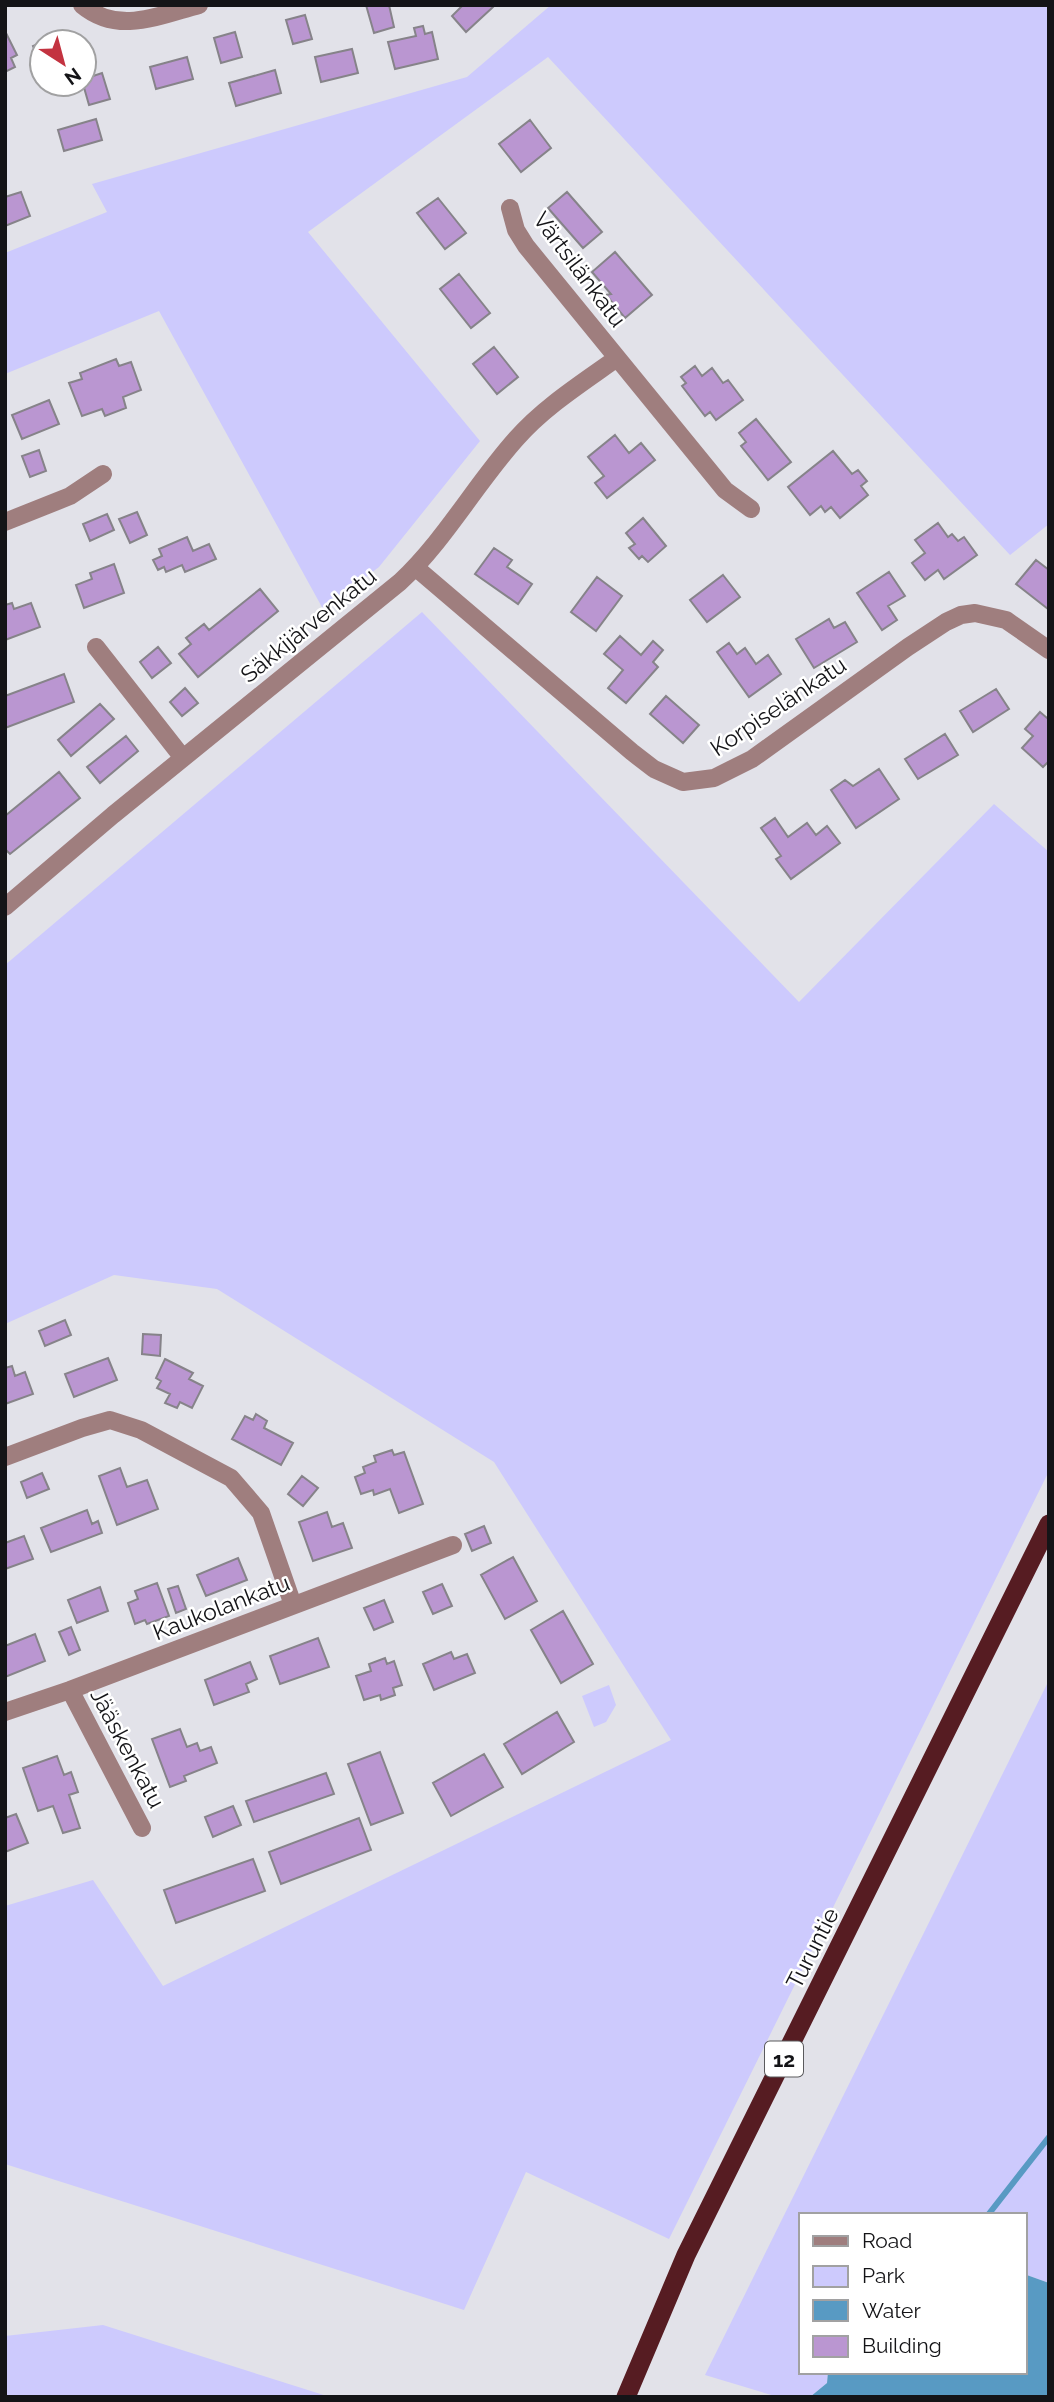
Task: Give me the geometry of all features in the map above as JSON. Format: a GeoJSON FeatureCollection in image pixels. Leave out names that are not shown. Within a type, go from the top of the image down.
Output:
{"type":"FeatureCollection","features":[{"type":"Feature","properties":{"kind":"highway","name":"Turuntie"},"geometry":{"type":"LineString","coordinates":[[626,2397],[686,2255],[1049,1524]]}},
{"type":"Feature","properties":{"kind":"street"},"geometry":{"type":"LineString","coordinates":[[82,5],[92,14],[109,21],[130,22],[199,5]]}},
{"type":"Feature","properties":{"kind":"street","name":"Värtsilänkatu"},"geometry":{"type":"LineString","coordinates":[[510,208],[516,230],[526,246],[725,490],[751,509]]}},
{"type":"Feature","properties":{"kind":"street","name":"Säkkijärvenkatu"},"geometry":{"type":"LineString","coordinates":[[5,908],[113,815],[415,567],[518,436],[546,410],[617,358]]}},
{"type":"Feature","properties":{"kind":"street"},"geometry":{"type":"LineString","coordinates":[[5,522],[70,496],[103,474]]}},
{"type":"Feature","properties":{"kind":"street","name":"Korpiselänkatu"},"geometry":{"type":"LineString","coordinates":[[415,567],[632,752],[654,769],[683,782],[715,778],[752,759],[908,647],[961,615],[975,613],[1006,620],[1049,650]]}},
{"type":"Feature","properties":{"kind":"street"},"geometry":{"type":"LineString","coordinates":[[96,647],[183,758]]}},
{"type":"Feature","properties":{"kind":"street"},"geometry":{"type":"LineString","coordinates":[[5,1457],[110,1420],[141,1430],[231,1478],[261,1513],[293,1605]]}},
{"type":"Feature","properties":{"kind":"street","name":"Kaukolankatu"},"geometry":{"type":"LineString","coordinates":[[5,1712],[453,1545]]}},
{"type":"Feature","properties":{"kind":"street","name":"Jääskenkatu"},"geometry":{"type":"LineString","coordinates":[[70,1690],[142,1828]]}},
{"type":"Feature","properties":{"kind":"green space"},"geometry":{"type":"Polygon","coordinates":[[[551,5],[1049,5],[1049,524],[1010,555],[548,57],[308,232],[480,441],[379,567],[323,609],[159,311],[5,374],[5,253],[107,212],[92,184],[467,77],[551,5]]]}},
{"type":"Feature","properties":{"kind":"green space"},"geometry":{"type":"Polygon","coordinates":[[[422,612],[799,1002],[994,804],[1049,852],[1049,1471],[669,2239],[526,2172],[464,2310],[5,2164],[5,1906],[93,1880],[163,1986],[671,1740],[494,1462],[217,1289],[114,1275],[5,1324],[5,965],[422,612]]]}},
{"type":"Feature","properties":{"kind":"green space"},"geometry":{"type":"Polygon","coordinates":[[[1049,1680],[1049,2283],[1026,2275],[1026,2213],[799,2213],[799,2374],[828,2374],[827,2383],[810,2397],[778,2397],[705,2375],[1049,1680]]]}},
{"type":"Feature","properties":{"kind":"green space"},"geometry":{"type":"Polygon","coordinates":[[[609,1685],[616,1705],[606,1722],[594,1727],[582,1696],[609,1685]]]}},
{"type":"Feature","properties":{"kind":"green space"},"geometry":{"type":"Polygon","coordinates":[[[103,2325],[330,2397],[5,2397],[5,2336],[103,2325]]]}},
{"type":"Feature","properties":{"kind":"water"},"geometry":{"type":"Polygon","coordinates":[[[1026,2275],[1049,2283],[1049,2397],[810,2397],[827,2383],[828,2374],[1026,2374],[1026,2275]]]}},
{"type":"Feature","properties":{"kind":"building"},"geometry":{"type":"Polygon","coordinates":[[[366,5],[389,5],[394,27],[374,33],[366,5]]]}},
{"type":"Feature","properties":{"kind":"building"},"geometry":{"type":"Polygon","coordinates":[[[463,5],[493,7],[466,32],[452,16],[463,5]]]}},
{"type":"Feature","properties":{"kind":"building"},"geometry":{"type":"Polygon","coordinates":[[[305,15],[312,39],[293,44],[286,20],[305,15]]]}},
{"type":"Feature","properties":{"kind":"building"},"geometry":{"type":"Polygon","coordinates":[[[423,26],[425,34],[432,32],[438,59],[395,69],[388,42],[416,36],[414,28],[423,26]]]}},
{"type":"Feature","properties":{"kind":"building"},"geometry":{"type":"Polygon","coordinates":[[[5,31],[17,55],[11,58],[15,67],[5,72],[5,31]]]}},
{"type":"Feature","properties":{"kind":"building"},"geometry":{"type":"Polygon","coordinates":[[[235,32],[242,57],[221,63],[214,38],[235,32]]]}},
{"type":"Feature","properties":{"kind":"building"},"geometry":{"type":"Polygon","coordinates":[[[352,49],[358,73],[321,82],[315,57],[352,49]]]}},
{"type":"Feature","properties":{"kind":"building"},"geometry":{"type":"Polygon","coordinates":[[[187,57],[193,79],[156,89],[150,67],[187,57]]]}},
{"type":"Feature","properties":{"kind":"building"},"geometry":{"type":"Polygon","coordinates":[[[275,70],[281,93],[236,106],[229,83],[275,70]]]}},
{"type":"Feature","properties":{"kind":"building"},"geometry":{"type":"Polygon","coordinates":[[[102,73],[110,99],[89,105],[87,98],[98,98],[98,74],[102,73]]]}},
{"type":"Feature","properties":{"kind":"building"},"geometry":{"type":"Polygon","coordinates":[[[96,119],[102,140],[64,151],[58,130],[96,119]]]}},
{"type":"Feature","properties":{"kind":"building"},"geometry":{"type":"Polygon","coordinates":[[[530,120],[551,148],[521,172],[499,144],[530,120]]]}},
{"type":"Feature","properties":{"kind":"building"},"geometry":{"type":"Polygon","coordinates":[[[21,192],[30,216],[5,226],[5,197],[21,192]]]}},
{"type":"Feature","properties":{"kind":"building"},"geometry":{"type":"Polygon","coordinates":[[[567,192],[602,232],[583,248],[548,208],[567,192]]]}},
{"type":"Feature","properties":{"kind":"building"},"geometry":{"type":"Polygon","coordinates":[[[438,198],[466,233],[445,249],[417,213],[438,198]]]}},
{"type":"Feature","properties":{"kind":"building"},"geometry":{"type":"Polygon","coordinates":[[[615,252],[652,295],[625,318],[606,295],[611,294],[592,272],[615,252]]]}},
{"type":"Feature","properties":{"kind":"building"},"geometry":{"type":"Polygon","coordinates":[[[459,274],[490,313],[471,328],[440,289],[459,274]]]}},
{"type":"Feature","properties":{"kind":"building"},"geometry":{"type":"Polygon","coordinates":[[[494,347],[518,377],[497,394],[473,364],[494,347]]]}},
{"type":"Feature","properties":{"kind":"building"},"geometry":{"type":"Polygon","coordinates":[[[116,359],[119,366],[131,362],[141,390],[123,397],[126,408],[105,416],[102,409],[82,416],[69,383],[82,379],[80,373],[116,359]]]}},
{"type":"Feature","properties":{"kind":"building"},"geometry":{"type":"Polygon","coordinates":[[[695,366],[702,376],[712,368],[723,383],[728,380],[743,400],[716,420],[710,412],[705,416],[682,386],[686,383],[681,377],[695,366]]]}},
{"type":"Feature","properties":{"kind":"building"},"geometry":{"type":"Polygon","coordinates":[[[49,400],[59,424],[22,439],[12,415],[49,400]]]}},
{"type":"Feature","properties":{"kind":"building"},"geometry":{"type":"Polygon","coordinates":[[[756,419],[791,462],[768,480],[741,446],[746,442],[739,433],[756,419]]]}},
{"type":"Feature","properties":{"kind":"building"},"geometry":{"type":"Polygon","coordinates":[[[615,435],[629,453],[641,443],[655,460],[607,498],[595,483],[604,476],[588,457],[615,435]]]}},
{"type":"Feature","properties":{"kind":"building"},"geometry":{"type":"Polygon","coordinates":[[[39,450],[46,471],[30,477],[22,456],[39,450]]]}},
{"type":"Feature","properties":{"kind":"building"},"geometry":{"type":"Polygon","coordinates":[[[833,451],[852,474],[858,470],[867,481],[861,486],[868,495],[840,518],[831,507],[825,512],[821,506],[810,515],[788,487],[833,451]]]}},
{"type":"Feature","properties":{"kind":"building"},"geometry":{"type":"Polygon","coordinates":[[[137,512],[147,535],[130,543],[119,519],[137,512]]]}},
{"type":"Feature","properties":{"kind":"building"},"geometry":{"type":"Polygon","coordinates":[[[107,514],[114,530],[90,541],[83,524],[107,514]]]}},
{"type":"Feature","properties":{"kind":"building"},"geometry":{"type":"Polygon","coordinates":[[[643,518],[666,546],[648,562],[642,556],[639,559],[629,548],[635,544],[626,533],[643,518]]]}},
{"type":"Feature","properties":{"kind":"building"},"geometry":{"type":"Polygon","coordinates":[[[938,523],[948,537],[952,534],[958,541],[964,537],[977,555],[944,579],[938,570],[925,580],[912,563],[925,553],[915,540],[938,523]]]}},
{"type":"Feature","properties":{"kind":"building"},"geometry":{"type":"Polygon","coordinates":[[[187,537],[193,551],[209,544],[216,559],[185,572],[182,565],[166,572],[164,567],[158,570],[153,560],[162,556],[159,549],[187,537]]]}},
{"type":"Feature","properties":{"kind":"building"},"geometry":{"type":"Polygon","coordinates":[[[494,548],[512,560],[507,567],[532,584],[518,604],[475,574],[494,548]]]}},
{"type":"Feature","properties":{"kind":"building"},"geometry":{"type":"Polygon","coordinates":[[[1036,560],[1049,570],[1048,609],[1016,584],[1036,560]]]}},
{"type":"Feature","properties":{"kind":"building"},"geometry":{"type":"Polygon","coordinates":[[[114,564],[124,593],[84,608],[76,585],[92,579],[90,573],[114,564]]]}},
{"type":"Feature","properties":{"kind":"building"},"geometry":{"type":"Polygon","coordinates":[[[889,572],[905,596],[888,606],[897,620],[882,630],[857,593],[889,572]]]}},
{"type":"Feature","properties":{"kind":"building"},"geometry":{"type":"Polygon","coordinates":[[[723,575],[740,597],[707,622],[690,600],[723,575]]]}},
{"type":"Feature","properties":{"kind":"building"},"geometry":{"type":"Polygon","coordinates":[[[597,577],[622,596],[596,631],[571,612],[597,577]]]}},
{"type":"Feature","properties":{"kind":"building"},"geometry":{"type":"Polygon","coordinates":[[[260,589],[278,611],[198,677],[179,654],[191,644],[186,638],[204,624],[209,630],[260,589]]]}},
{"type":"Feature","properties":{"kind":"building"},"geometry":{"type":"Polygon","coordinates":[[[12,603],[14,609],[31,603],[40,627],[5,640],[5,605],[12,603]]]}},
{"type":"Feature","properties":{"kind":"building"},"geometry":{"type":"Polygon","coordinates":[[[829,619],[834,628],[845,622],[857,642],[814,668],[796,639],[829,619]]]}},
{"type":"Feature","properties":{"kind":"building"},"geometry":{"type":"Polygon","coordinates":[[[620,636],[641,655],[653,641],[663,650],[653,662],[658,667],[626,703],[608,688],[623,670],[604,654],[620,636]]]}},
{"type":"Feature","properties":{"kind":"building"},"geometry":{"type":"Polygon","coordinates":[[[729,643],[737,654],[745,648],[756,664],[768,655],[781,674],[749,697],[717,652],[729,643]]]}},
{"type":"Feature","properties":{"kind":"building"},"geometry":{"type":"Polygon","coordinates":[[[158,647],[171,663],[152,678],[140,662],[158,647]]]}},
{"type":"Feature","properties":{"kind":"building"},"geometry":{"type":"Polygon","coordinates":[[[64,674],[74,702],[5,728],[5,696],[64,674]]]}},
{"type":"Feature","properties":{"kind":"building"},"geometry":{"type":"Polygon","coordinates":[[[185,688],[198,703],[182,716],[170,702],[185,688]]]}},
{"type":"Feature","properties":{"kind":"building"},"geometry":{"type":"Polygon","coordinates":[[[996,689],[1009,709],[973,732],[960,711],[996,689]]]}},
{"type":"Feature","properties":{"kind":"building"},"geometry":{"type":"Polygon","coordinates":[[[666,696],[699,725],[683,743],[650,714],[666,696]]]}},
{"type":"Feature","properties":{"kind":"building"},"geometry":{"type":"Polygon","coordinates":[[[100,704],[114,719],[71,756],[58,740],[100,704]]]}},
{"type":"Feature","properties":{"kind":"building"},"geometry":{"type":"Polygon","coordinates":[[[1040,712],[1047,718],[1049,716],[1049,761],[1043,767],[1022,748],[1033,736],[1025,729],[1040,712]]]}},
{"type":"Feature","properties":{"kind":"building"},"geometry":{"type":"Polygon","coordinates":[[[945,734],[958,755],[918,779],[905,759],[945,734]]]}},
{"type":"Feature","properties":{"kind":"building"},"geometry":{"type":"Polygon","coordinates":[[[126,736],[138,751],[100,783],[87,767],[126,736]]]}},
{"type":"Feature","properties":{"kind":"building"},"geometry":{"type":"Polygon","coordinates":[[[879,769],[899,799],[856,828],[831,790],[845,780],[853,786],[879,769]]]}},
{"type":"Feature","properties":{"kind":"building"},"geometry":{"type":"Polygon","coordinates":[[[59,772],[80,798],[10,854],[5,849],[5,816],[59,772]]]}},
{"type":"Feature","properties":{"kind":"building"},"geometry":{"type":"Polygon","coordinates":[[[775,818],[788,837],[807,823],[816,835],[827,826],[840,843],[791,879],[776,859],[781,856],[761,828],[775,818]]]}},
{"type":"Feature","properties":{"kind":"building"},"geometry":{"type":"Polygon","coordinates":[[[65,1320],[71,1335],[45,1346],[39,1331],[65,1320]]]}},
{"type":"Feature","properties":{"kind":"building"},"geometry":{"type":"Polygon","coordinates":[[[143,1334],[161,1335],[160,1356],[142,1354],[143,1334]]]}},
{"type":"Feature","properties":{"kind":"building"},"geometry":{"type":"Polygon","coordinates":[[[108,1358],[117,1380],[74,1397],[65,1374],[108,1358]]]}},
{"type":"Feature","properties":{"kind":"building"},"geometry":{"type":"Polygon","coordinates":[[[165,1359],[193,1373],[189,1379],[203,1386],[192,1408],[180,1402],[177,1408],[165,1403],[170,1394],[157,1388],[161,1381],[156,1378],[165,1359]]]}},
{"type":"Feature","properties":{"kind":"building"},"geometry":{"type":"Polygon","coordinates":[[[12,1366],[15,1376],[25,1372],[33,1394],[5,1404],[5,1368],[12,1366]]]}},
{"type":"Feature","properties":{"kind":"building"},"geometry":{"type":"Polygon","coordinates":[[[256,1414],[267,1421],[264,1428],[293,1443],[281,1465],[232,1439],[245,1416],[253,1420],[256,1414]]]}},
{"type":"Feature","properties":{"kind":"building"},"geometry":{"type":"Polygon","coordinates":[[[392,1450],[394,1455],[404,1452],[423,1504],[399,1513],[390,1489],[374,1495],[373,1490],[361,1494],[355,1477],[365,1473],[363,1467],[376,1462],[374,1456],[392,1450]]]}},
{"type":"Feature","properties":{"kind":"building"},"geometry":{"type":"Polygon","coordinates":[[[120,1468],[127,1487],[147,1480],[158,1509],[117,1525],[99,1476],[120,1468]]]}},
{"type":"Feature","properties":{"kind":"building"},"geometry":{"type":"Polygon","coordinates":[[[42,1473],[49,1489],[27,1498],[21,1482],[42,1473]]]}},
{"type":"Feature","properties":{"kind":"building"},"geometry":{"type":"Polygon","coordinates":[[[302,1476],[318,1488],[303,1506],[288,1494],[302,1476]]]}},
{"type":"Feature","properties":{"kind":"building"},"geometry":{"type":"Polygon","coordinates":[[[87,1510],[92,1524],[98,1521],[102,1533],[51,1552],[41,1528],[87,1510]]]}},
{"type":"Feature","properties":{"kind":"building"},"geometry":{"type":"Polygon","coordinates":[[[327,1512],[332,1527],[343,1523],[352,1548],[313,1561],[299,1522],[327,1512]]]}},
{"type":"Feature","properties":{"kind":"building"},"geometry":{"type":"Polygon","coordinates":[[[484,1526],[491,1543],[472,1551],[465,1534],[484,1526]]]}},
{"type":"Feature","properties":{"kind":"building"},"geometry":{"type":"Polygon","coordinates":[[[24,1536],[33,1559],[5,1569],[5,1543],[24,1536]]]}},
{"type":"Feature","properties":{"kind":"building"},"geometry":{"type":"Polygon","coordinates":[[[513,1557],[537,1601],[505,1619],[481,1575],[513,1557]]]}},
{"type":"Feature","properties":{"kind":"building"},"geometry":{"type":"Polygon","coordinates":[[[238,1558],[247,1580],[206,1596],[197,1575],[238,1558]]]}},
{"type":"Feature","properties":{"kind":"building"},"geometry":{"type":"Polygon","coordinates":[[[157,1583],[169,1616],[147,1624],[145,1620],[135,1624],[128,1603],[138,1599],[135,1591],[157,1583]]]}},
{"type":"Feature","properties":{"kind":"building"},"geometry":{"type":"Polygon","coordinates":[[[442,1584],[452,1606],[433,1614],[423,1592],[442,1584]]]}},
{"type":"Feature","properties":{"kind":"building"},"geometry":{"type":"Polygon","coordinates":[[[178,1586],[186,1609],[176,1613],[168,1589],[178,1586]]]}},
{"type":"Feature","properties":{"kind":"building"},"geometry":{"type":"Polygon","coordinates":[[[100,1587],[108,1611],[77,1623],[68,1600],[100,1587]]]}},
{"type":"Feature","properties":{"kind":"building"},"geometry":{"type":"Polygon","coordinates":[[[384,1600],[393,1622],[374,1630],[364,1608],[384,1600]]]}},
{"type":"Feature","properties":{"kind":"building"},"geometry":{"type":"Polygon","coordinates":[[[563,1611],[593,1664],[561,1683],[531,1630],[563,1611]]]}},
{"type":"Feature","properties":{"kind":"building"},"geometry":{"type":"Polygon","coordinates":[[[71,1627],[80,1650],[69,1655],[59,1632],[71,1627]]]}},
{"type":"Feature","properties":{"kind":"building"},"geometry":{"type":"Polygon","coordinates":[[[35,1634],[45,1661],[5,1677],[5,1646],[35,1634]]]}},
{"type":"Feature","properties":{"kind":"building"},"geometry":{"type":"Polygon","coordinates":[[[318,1638],[329,1667],[280,1684],[270,1656],[318,1638]]]}},
{"type":"Feature","properties":{"kind":"building"},"geometry":{"type":"Polygon","coordinates":[[[451,1652],[454,1659],[467,1654],[475,1673],[434,1690],[423,1664],[451,1652]]]}},
{"type":"Feature","properties":{"kind":"building"},"geometry":{"type":"Polygon","coordinates":[[[385,1658],[387,1664],[394,1661],[402,1685],[393,1688],[395,1695],[381,1700],[380,1695],[364,1700],[356,1676],[371,1671],[369,1664],[385,1658]]]}},
{"type":"Feature","properties":{"kind":"building"},"geometry":{"type":"Polygon","coordinates":[[[250,1662],[257,1679],[246,1684],[249,1692],[214,1705],[205,1680],[250,1662]]]}},
{"type":"Feature","properties":{"kind":"building"},"geometry":{"type":"Polygon","coordinates":[[[557,1712],[574,1742],[522,1774],[504,1744],[557,1712]]]}},
{"type":"Feature","properties":{"kind":"building"},"geometry":{"type":"Polygon","coordinates":[[[180,1729],[187,1747],[197,1743],[200,1751],[211,1747],[217,1763],[184,1776],[186,1781],[170,1787],[152,1739],[180,1729]]]}},
{"type":"Feature","properties":{"kind":"building"},"geometry":{"type":"Polygon","coordinates":[[[380,1752],[403,1813],[371,1825],[348,1764],[380,1752]]]}},
{"type":"Feature","properties":{"kind":"building"},"geometry":{"type":"Polygon","coordinates":[[[484,1754],[503,1787],[451,1816],[433,1783],[484,1754]]]}},
{"type":"Feature","properties":{"kind":"building"},"geometry":{"type":"Polygon","coordinates":[[[57,1756],[64,1775],[71,1772],[78,1792],[69,1795],[80,1828],[63,1833],[53,1806],[38,1811],[23,1768],[57,1756]]]}},
{"type":"Feature","properties":{"kind":"building"},"geometry":{"type":"Polygon","coordinates":[[[326,1773],[334,1794],[254,1822],[246,1801],[326,1773]]]}},
{"type":"Feature","properties":{"kind":"building"},"geometry":{"type":"Polygon","coordinates":[[[233,1806],[241,1825],[213,1837],[205,1817],[233,1806]]]}},
{"type":"Feature","properties":{"kind":"building"},"geometry":{"type":"Polygon","coordinates":[[[16,1814],[28,1843],[5,1852],[5,1818],[16,1814]]]}},
{"type":"Feature","properties":{"kind":"building"},"geometry":{"type":"Polygon","coordinates":[[[359,1818],[371,1850],[281,1884],[269,1852],[359,1818]]]}},
{"type":"Feature","properties":{"kind":"building"},"geometry":{"type":"Polygon","coordinates":[[[253,1859],[265,1891],[176,1923],[164,1890],[253,1859]]]}},
{"type":"Feature","properties":{"kind":"waterway"},"geometry":{"type":"LineString","coordinates":[[990,2213],[1049,2137]]}}]}
